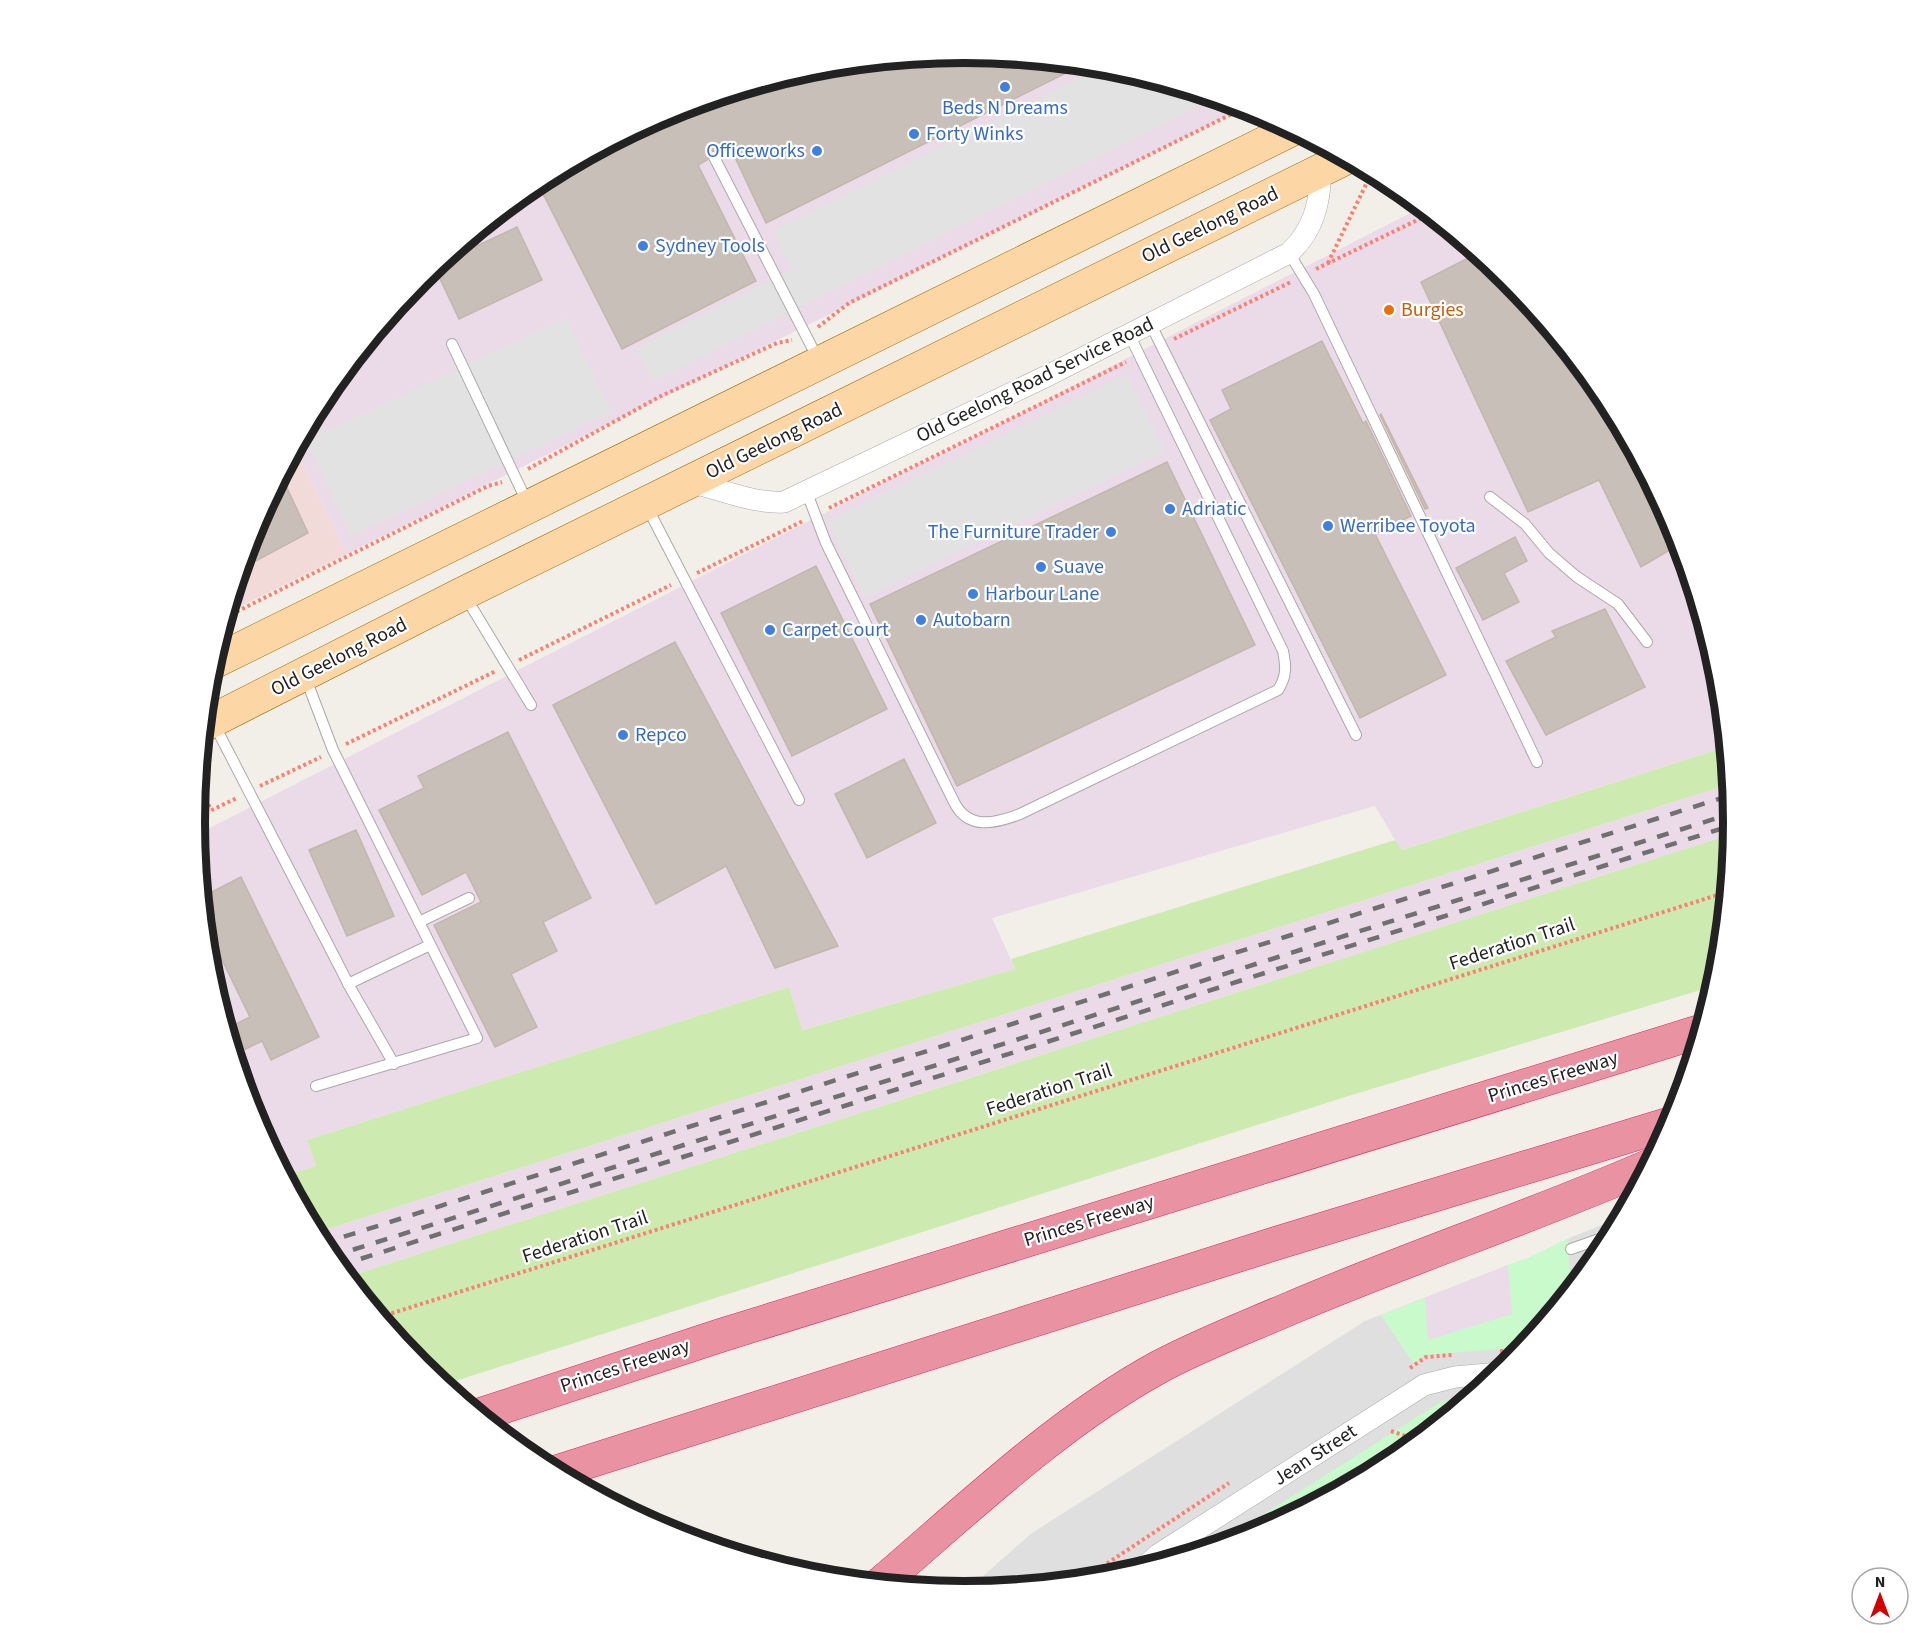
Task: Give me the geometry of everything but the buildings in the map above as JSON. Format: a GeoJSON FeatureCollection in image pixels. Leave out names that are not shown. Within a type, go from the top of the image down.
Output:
{"type":"FeatureCollection","features":[{"type":"Feature","properties":{"kind":"highway","name":"Princes Freeway"},"geometry":{"type":"LineString","coordinates":[[488,1412],[722,1335],[1692,1034]]}},
{"type":"Feature","properties":{"kind":"highway"},"geometry":{"type":"LineString","coordinates":[[567,1468],[1277,1243],[1658,1127]]}},
{"type":"Feature","properties":{"kind":"highway"},"geometry":{"type":"LineString","coordinates":[[888,1577],[984,1494],[1083,1416],[1159,1368],[1226,1336],[1388,1268],[1638,1170]]}},
{"type":"Feature","properties":{"kind":"highway"},"geometry":{"type":"LineString","coordinates":[[472,1400],[722,1335]]}},
{"type":"Feature","properties":{"kind":"main road"},"geometry":{"type":"LineString","coordinates":[[224,657],[1283,134]]}},
{"type":"Feature","properties":{"kind":"main road"},"geometry":{"type":"LineString","coordinates":[[1322,153],[1333,164]]}},
{"type":"Feature","properties":{"kind":"main road","name":"Old Geelong Road"},"geometry":{"type":"LineString","coordinates":[[211,721],[464,593],[1333,164]]}},
{"type":"Feature","properties":{"kind":"main road"},"geometry":{"type":"LineString","coordinates":[[820,363],[844,406]]}},
{"type":"Feature","properties":{"kind":"main road"},"geometry":{"type":"LineString","coordinates":[[529,507],[551,551]]}},
{"type":"Feature","properties":{"kind":"main road"},"geometry":{"type":"LineString","coordinates":[[441,550],[464,593]]}},
{"type":"Feature","properties":{"kind":"street","name":"Old Geelong Road Service Road"},"geometry":{"type":"LineString","coordinates":[[689,483],[716,487],[767,503],[784,502],[807,493],[1129,334],[1289,253],[1301,241],[1316,213],[1333,164]]}},
{"type":"Feature","properties":{"kind":"street","name":"Jean Street"},"geometry":{"type":"LineString","coordinates":[[1156,1556],[1424,1385],[1447,1378],[1484,1374]]}},
{"type":"Feature","properties":{"kind":"lane"},"geometry":{"type":"LineString","coordinates":[[714,157],[820,363]]}},
{"type":"Feature","properties":{"kind":"lane"},"geometry":{"type":"LineString","coordinates":[[1289,253],[1314,294],[1495,668],[1537,762]]}},
{"type":"Feature","properties":{"kind":"lane"},"geometry":{"type":"LineString","coordinates":[[1150,323],[1356,735]]}},
{"type":"Feature","properties":{"kind":"lane"},"geometry":{"type":"LineString","coordinates":[[807,493],[826,543],[954,802],[959,812],[970,821],[994,823],[1020,814],[1278,690],[1285,680],[1286,666],[1283,651],[1129,334]]}},
{"type":"Feature","properties":{"kind":"lane"},"geometry":{"type":"LineString","coordinates":[[452,344],[529,507]]}},
{"type":"Feature","properties":{"kind":"lane"},"geometry":{"type":"LineString","coordinates":[[1490,497],[1525,524],[1549,553],[1577,578],[1618,604],[1647,642]]}},
{"type":"Feature","properties":{"kind":"lane"},"geometry":{"type":"LineString","coordinates":[[645,504],[799,800]]}},
{"type":"Feature","properties":{"kind":"lane"},"geometry":{"type":"LineString","coordinates":[[464,593],[531,705]]}},
{"type":"Feature","properties":{"kind":"lane"},"geometry":{"type":"LineString","coordinates":[[304,675],[333,750],[477,1038],[316,1086]]}},
{"type":"Feature","properties":{"kind":"lane"},"geometry":{"type":"LineString","coordinates":[[211,728],[348,984],[394,1064]]}},
{"type":"Feature","properties":{"kind":"lane"},"geometry":{"type":"LineString","coordinates":[[419,922],[469,898]]}},
{"type":"Feature","properties":{"kind":"lane"},"geometry":{"type":"LineString","coordinates":[[348,984],[430,945]]}},
{"type":"Feature","properties":{"kind":"lane"},"geometry":{"type":"LineString","coordinates":[[1571,1249],[1598,1240]]}},
{"type":"Feature","properties":{"kind":"path"},"geometry":{"type":"LineString","coordinates":[[235,613],[488,486],[515,476],[661,396],[777,343],[805,334],[822,325],[849,303],[1234,113]]}},
{"type":"Feature","properties":{"kind":"path"},"geometry":{"type":"LineString","coordinates":[[1327,264],[1368,180]]}},
{"type":"Feature","properties":{"kind":"path"},"geometry":{"type":"LineString","coordinates":[[206,801],[212,810]]}},
{"type":"Feature","properties":{"kind":"path","name":"Federation Trail"},"geometry":{"type":"LineString","coordinates":[[387,1315],[1719,894]]}},
{"type":"Feature","properties":{"kind":"path"},"geometry":{"type":"LineString","coordinates":[[1391,1431],[1408,1437]]}},
{"type":"Feature","properties":{"kind":"shaded area"},"geometry":{"type":"Polygon","coordinates":[[[964,63],[1063,69],[1160,89],[1234,113],[347,554],[299,457],[333,400],[393,322],[427,285],[464,251],[542,191],[628,141],[720,103],[768,89],[865,69],[914,65],[964,63]]]}},
{"type":"Feature","properties":{"kind":"shaded area"},"geometry":{"type":"Polygon","coordinates":[[[1089,74],[1160,89],[1206,102],[653,381],[635,349],[791,270],[773,230],[1089,74]]]}},
{"type":"Feature","properties":{"kind":"shaded area"},"geometry":{"type":"Polygon","coordinates":[[[1414,211],[1464,251],[1501,285],[1535,322],[1595,400],[1621,443],[1645,486],[1683,578],[1708,674],[1719,749],[1401,850],[1375,806],[992,918],[1015,969],[801,1030],[789,987],[307,1140],[316,1166],[292,1174],[245,1066],[231,1018],[211,921],[205,830],[1414,211]]]}},
{"type":"Feature","properties":{"kind":"shaded area"},"geometry":{"type":"Polygon","coordinates":[[[566,317],[611,412],[351,536],[307,443],[566,317]]]}},
{"type":"Feature","properties":{"kind":"shaded area"},"geometry":{"type":"Polygon","coordinates":[[[1127,375],[1165,451],[865,598],[827,521],[1127,375]]]}},
{"type":"Feature","properties":{"kind":"shaded area"},"geometry":{"type":"Polygon","coordinates":[[[299,457],[347,554],[236,609],[263,532],[299,457]]]}},
{"type":"Feature","properties":{"kind":"shaded area"},"geometry":{"type":"Polygon","coordinates":[[[1722,787],[1722,837],[355,1274],[324,1230],[1722,787]]]}},
{"type":"Feature","properties":{"kind":"shaded area"},"geometry":{"type":"Polygon","coordinates":[[[229,984],[235,996],[227,1000],[224,986],[229,984]]]}},
{"type":"Feature","properties":{"kind":"shaded area"},"geometry":{"type":"Polygon","coordinates":[[[1609,1222],[1570,1278],[1567,1239],[1609,1222]]]}},
{"type":"Feature","properties":{"kind":"shaded area"},"geometry":{"type":"Polygon","coordinates":[[[1508,1265],[1515,1344],[1464,1393],[1426,1424],[1386,1453],[1343,1479],[1300,1503],[1254,1523],[1208,1541],[1160,1555],[1063,1575],[978,1580],[1032,1533],[1365,1321],[1508,1265]]]}},
{"type":"Feature","properties":{"kind":"shaded area"},"geometry":{"type":"Polygon","coordinates":[[[1508,1265],[1513,1314],[1428,1341],[1425,1298],[1508,1265]]]}},
{"type":"Feature","properties":{"kind":"green space"},"geometry":{"type":"Polygon","coordinates":[[[1719,749],[1722,787],[324,1230],[292,1174],[316,1166],[307,1140],[789,987],[802,1030],[1015,969],[1011,959],[1395,840],[1402,850],[1719,749]]]}},
{"type":"Feature","properties":{"kind":"green space"},"geometry":{"type":"Polygon","coordinates":[[[1722,837],[1717,921],[1704,989],[1342,1098],[452,1382],[393,1322],[355,1274],[1722,837]]]}},
{"type":"Feature","properties":{"kind":"green space"},"geometry":{"type":"Polygon","coordinates":[[[1567,1239],[1570,1278],[1511,1348],[1427,1355],[1413,1363],[1381,1315],[1425,1298],[1428,1340],[1512,1314],[1508,1265],[1567,1239]]]}},
{"type":"Feature","properties":{"kind":"green space"},"geometry":{"type":"Polygon","coordinates":[[[1455,1400],[1386,1453],[1300,1503],[1244,1527],[1442,1401],[1455,1400]]]}},
{"type":"Feature","properties":{"kind":"railway"},"geometry":{"type":"LineString","coordinates":[[331,1241],[1722,798]]}},
{"type":"Feature","properties":{"kind":"railway"},"geometry":{"type":"LineString","coordinates":[[340,1254],[1723,816]]}},
{"type":"Feature","properties":{"kind":"railway"},"geometry":{"type":"LineString","coordinates":[[347,1263],[1723,828]]}},
{"type":"Feature","properties":{"kind":"place","name":"Beds N Dreams"},"geometry":{"type":"Point","coordinates":[1005,87]}},
{"type":"Feature","properties":{"kind":"place","name":"Forty Winks"},"geometry":{"type":"Point","coordinates":[914,134]}},
{"type":"Feature","properties":{"kind":"place","name":"Officeworks"},"geometry":{"type":"Point","coordinates":[817,151]}},
{"type":"Feature","properties":{"kind":"place","name":"Sydney Tools"},"geometry":{"type":"Point","coordinates":[643,246]}},
{"type":"Feature","properties":{"kind":"place","name":"Burgies"},"geometry":{"type":"Point","coordinates":[1389,310]}},
{"type":"Feature","properties":{"kind":"place","name":"Adriatic"},"geometry":{"type":"Point","coordinates":[1170,509]}},
{"type":"Feature","properties":{"kind":"place","name":"Werribee Toyota"},"geometry":{"type":"Point","coordinates":[1328,526]}},
{"type":"Feature","properties":{"kind":"place","name":"The Furniture Trader"},"geometry":{"type":"Point","coordinates":[1111,532]}},
{"type":"Feature","properties":{"kind":"place","name":"Suave"},"geometry":{"type":"Point","coordinates":[1041,567]}},
{"type":"Feature","properties":{"kind":"place","name":"Harbour Lane"},"geometry":{"type":"Point","coordinates":[973,594]}},
{"type":"Feature","properties":{"kind":"place","name":"Autobarn"},"geometry":{"type":"Point","coordinates":[921,620]}},
{"type":"Feature","properties":{"kind":"place","name":"Carpet Court"},"geometry":{"type":"Point","coordinates":[770,630]}},
{"type":"Feature","properties":{"kind":"place","name":"Repco"},"geometry":{"type":"Point","coordinates":[623,735]}}]}
